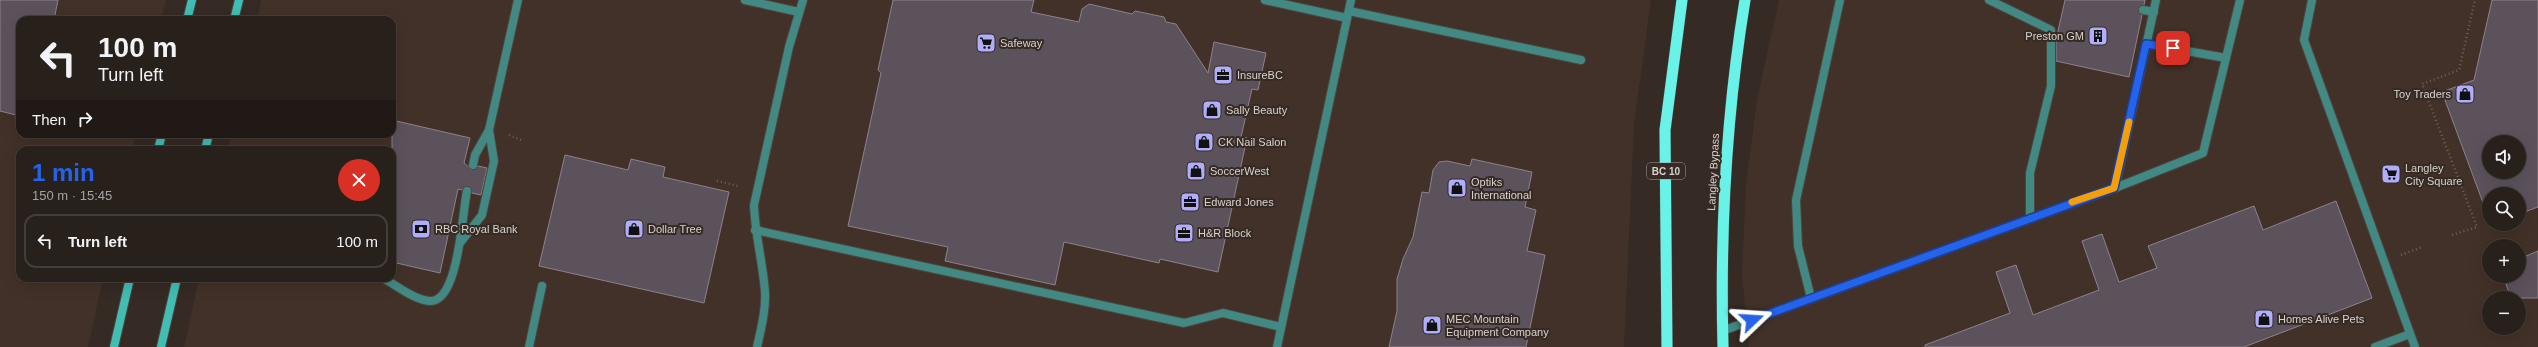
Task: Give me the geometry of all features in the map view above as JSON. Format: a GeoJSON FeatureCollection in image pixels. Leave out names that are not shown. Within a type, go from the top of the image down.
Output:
{"type":"FeatureCollection","features":[{"type":"Feature","properties":{"kind":"highway","name":"BC 10"},"geometry":{"type":"LineString","coordinates":[[1667,347],[1665,130],[1682,0]]}},
{"type":"Feature","properties":{"kind":"highway","name":"Langley Bypass"},"geometry":{"type":"LineString","coordinates":[[1723,347],[1721,264],[1727,134],[1745,0]]}},
{"type":"Feature","properties":{"kind":"main road"},"geometry":{"type":"LineString","coordinates":[[188,16],[192,0]]}},
{"type":"Feature","properties":{"kind":"main road"},"geometry":{"type":"LineString","coordinates":[[235,16],[239,0]]}},
{"type":"Feature","properties":{"kind":"main road"},"geometry":{"type":"LineString","coordinates":[[114,347],[129,282]]}},
{"type":"Feature","properties":{"kind":"main road"},"geometry":{"type":"LineString","coordinates":[[161,347],[176,282]]}},
{"type":"Feature","properties":{"kind":"lane"},"geometry":{"type":"LineString","coordinates":[[473,165],[475,155],[489,130],[518,0]]}},
{"type":"Feature","properties":{"kind":"lane"},"geometry":{"type":"LineString","coordinates":[[746,0],[799,12]]}},
{"type":"Feature","properties":{"kind":"lane"},"geometry":{"type":"LineString","coordinates":[[757,347],[764,314],[765,293],[755,230],[754,205],[758,182],[803,0]]}},
{"type":"Feature","properties":{"kind":"lane"},"geometry":{"type":"LineString","coordinates":[[1265,0],[1348,14],[1581,60]]}},
{"type":"Feature","properties":{"kind":"lane"},"geometry":{"type":"LineString","coordinates":[[1277,347],[1351,0]]}},
{"type":"Feature","properties":{"kind":"lane"},"geometry":{"type":"LineString","coordinates":[[1811,298],[1798,246],[1796,200],[1840,0]]}},
{"type":"Feature","properties":{"kind":"lane"},"geometry":{"type":"LineString","coordinates":[[1988,0],[2051,30],[2051,86],[2030,173],[2030,217]]}},
{"type":"Feature","properties":{"kind":"lane"},"geometry":{"type":"LineString","coordinates":[[2114,188],[2156,0]]}},
{"type":"Feature","properties":{"kind":"lane"},"geometry":{"type":"LineString","coordinates":[[1722,331],[2030,217],[2114,188],[2203,153],[2240,0]]}},
{"type":"Feature","properties":{"kind":"lane"},"geometry":{"type":"LineString","coordinates":[[2312,0],[2304,40],[2415,347]]}},
{"type":"Feature","properties":{"kind":"lane"},"geometry":{"type":"LineString","coordinates":[[2143,10],[2154,12]]}},
{"type":"Feature","properties":{"kind":"lane"},"geometry":{"type":"LineString","coordinates":[[2146,44],[2226,58]]}},
{"type":"Feature","properties":{"kind":"lane"},"geometry":{"type":"LineString","coordinates":[[460,244],[482,215],[494,161],[489,130]]}},
{"type":"Feature","properties":{"kind":"lane"},"geometry":{"type":"LineString","coordinates":[[390,282],[417,297],[429,301],[439,299],[447,291],[452,278],[460,244],[467,191]]}},
{"type":"Feature","properties":{"kind":"lane"},"geometry":{"type":"LineString","coordinates":[[755,230],[1184,323],[1223,313],[1281,327]]}},
{"type":"Feature","properties":{"kind":"lane"},"geometry":{"type":"LineString","coordinates":[[529,347],[542,286]]}},
{"type":"Feature","properties":{"kind":"lane"},"geometry":{"type":"LineString","coordinates":[[2375,347],[2410,334]]}},
{"type":"Feature","properties":{"kind":"path"},"geometry":{"type":"LineString","coordinates":[[2452,235],[2477,227],[2422,84],[2459,70],[2475,0]]}},
{"type":"Feature","properties":{"kind":"path"},"geometry":{"type":"LineString","coordinates":[[509,135],[521,140]]}},
{"type":"Feature","properties":{"kind":"path"},"geometry":{"type":"LineString","coordinates":[[717,181],[738,186]]}},
{"type":"Feature","properties":{"kind":"path"},"geometry":{"type":"LineString","coordinates":[[2400,255],[2422,247]]}},
{"type":"Feature","properties":{"kind":"shaded area"},"geometry":{"type":"Polygon","coordinates":[[[0,0],[166,0],[162,16],[16,16],[16,138],[135,138],[133,146],[16,146],[16,282],[102,282],[88,347],[0,347],[0,0]]]}},
{"type":"Feature","properties":{"kind":"shaded area"},"geometry":{"type":"Polygon","coordinates":[[[261,0],[1651,0],[1634,125],[1624,347],[184,347],[198,282],[396,282],[396,146],[229,146],[230,138],[396,138],[396,16],[258,16],[261,0]]]}},
{"type":"Feature","properties":{"kind":"shaded area"},"geometry":{"type":"Polygon","coordinates":[[[1779,0],[2538,0],[2538,347],[1749,347],[1742,275],[1746,184],[1757,99],[1779,0]]]}},
{"type":"Feature","properties":{"kind":"building"},"geometry":{"type":"Polygon","coordinates":[[[0,0],[58,0],[55,16],[16,16],[16,115],[0,111],[0,0]]]}},
{"type":"Feature","properties":{"kind":"building"},"geometry":{"type":"Polygon","coordinates":[[[893,0],[1034,0],[1031,12],[1079,22],[1082,9],[1089,4],[1132,14],[1135,11],[1164,17],[1166,22],[1176,24],[1208,73],[1214,42],[1266,53],[1258,90],[1252,89],[1241,137],[1247,138],[1218,272],[1160,259],[1159,263],[1064,242],[1055,285],[945,261],[948,247],[848,226],[881,73],[878,70],[893,0]]]}},
{"type":"Feature","properties":{"kind":"building","name":"Preston GM"},"geometry":{"type":"Polygon","coordinates":[[[2065,0],[2145,0],[2144,5],[2138,9],[2142,15],[2129,77],[2056,61],[2056,40],[2065,0]]]}},
{"type":"Feature","properties":{"kind":"building"},"geometry":{"type":"Polygon","coordinates":[[[2492,0],[2538,0],[2538,207],[2526,211],[2526,187],[2482,187],[2482,200],[2442,92],[2474,80],[2492,0]]]}},
{"type":"Feature","properties":{"kind":"building","name":"RBC Royal Bank"},"geometry":{"type":"Polygon","coordinates":[[[396,121],[470,138],[464,163],[472,170],[478,166],[487,168],[481,195],[472,193],[468,186],[462,190],[458,189],[440,273],[396,263],[396,146],[392,146],[392,138],[396,138],[396,121]]]}},
{"type":"Feature","properties":{"kind":"building","name":"Dollar Tree"},"geometry":{"type":"Polygon","coordinates":[[[565,155],[628,170],[631,159],[665,167],[663,177],[729,192],[704,303],[539,266],[565,155]]]}},
{"type":"Feature","properties":{"kind":"building"},"geometry":{"type":"Polygon","coordinates":[[[1472,159],[1532,172],[1525,207],[1536,210],[1527,251],[1545,255],[1526,347],[1389,347],[1397,311],[1397,279],[1403,259],[1413,237],[1422,192],[1429,193],[1433,170],[1439,162],[1447,161],[1470,166],[1472,159]]]}},
{"type":"Feature","properties":{"kind":"building"},"geometry":{"type":"Polygon","coordinates":[[[2336,201],[2372,298],[2244,347],[1925,347],[1925,345],[2010,313],[1996,272],[2016,265],[2033,315],[2099,290],[2082,241],[2102,234],[2119,282],[2157,268],[2148,246],[2254,206],[2263,230],[2336,201]]]}},
{"type":"Feature","properties":{"kind":"building"},"geometry":{"type":"Polygon","coordinates":[[[2538,251],[2538,298],[2526,298],[2526,291],[2508,291],[2506,283],[2526,283],[2526,256],[2538,251]]]}},
{"type":"Feature","properties":{"kind":"slow traffic"},"geometry":{"type":"LineString","coordinates":[[2072,202],[2114,188],[2129,122]]}},
{"type":"Feature","properties":{"kind":"place","name":"Preston GM"},"geometry":{"type":"Point","coordinates":[2098,36]}},
{"type":"Feature","properties":{"kind":"place","name":"Safeway"},"geometry":{"type":"Point","coordinates":[986,43]}},
{"type":"Feature","properties":{"kind":"place","name":"InsureBC"},"geometry":{"type":"Point","coordinates":[1223,75]}},
{"type":"Feature","properties":{"kind":"place","name":"Toy Traders"},"geometry":{"type":"Point","coordinates":[2465,94]}},
{"type":"Feature","properties":{"kind":"place","name":"Sally Beauty"},"geometry":{"type":"Point","coordinates":[1212,110]}},
{"type":"Feature","properties":{"kind":"place","name":"CK Nail Salon"},"geometry":{"type":"Point","coordinates":[1204,142]}},
{"type":"Feature","properties":{"kind":"place","name":"SoccerWest"},"geometry":{"type":"Point","coordinates":[1196,171]}},
{"type":"Feature","properties":{"kind":"place","name":"Langley City Square"},"geometry":{"type":"Point","coordinates":[2391,174]}},
{"type":"Feature","properties":{"kind":"place","name":"Optiks International"},"geometry":{"type":"Point","coordinates":[1457,188]}},
{"type":"Feature","properties":{"kind":"place","name":"Edward Jones"},"geometry":{"type":"Point","coordinates":[1190,202]}},
{"type":"Feature","properties":{"kind":"place","name":"RBC Royal Bank"},"geometry":{"type":"Point","coordinates":[421,229]}},
{"type":"Feature","properties":{"kind":"place","name":"Dollar Tree"},"geometry":{"type":"Point","coordinates":[634,229]}},
{"type":"Feature","properties":{"kind":"place","name":"H&R Block"},"geometry":{"type":"Point","coordinates":[1184,233]}},
{"type":"Feature","properties":{"kind":"place","name":"Homes Alive Pets"},"geometry":{"type":"Point","coordinates":[2264,319]}},
{"type":"Feature","properties":{"kind":"place","name":"MEC Mountain Equipment Company"},"geometry":{"type":"Point","coordinates":[1432,325]}},
{"type":"Feature","properties":{"kind":"route"},"geometry":{"type":"LineString","coordinates":[[1752,320],[2030,217],[2114,188],[2146,44],[2173,48]]}}]}
